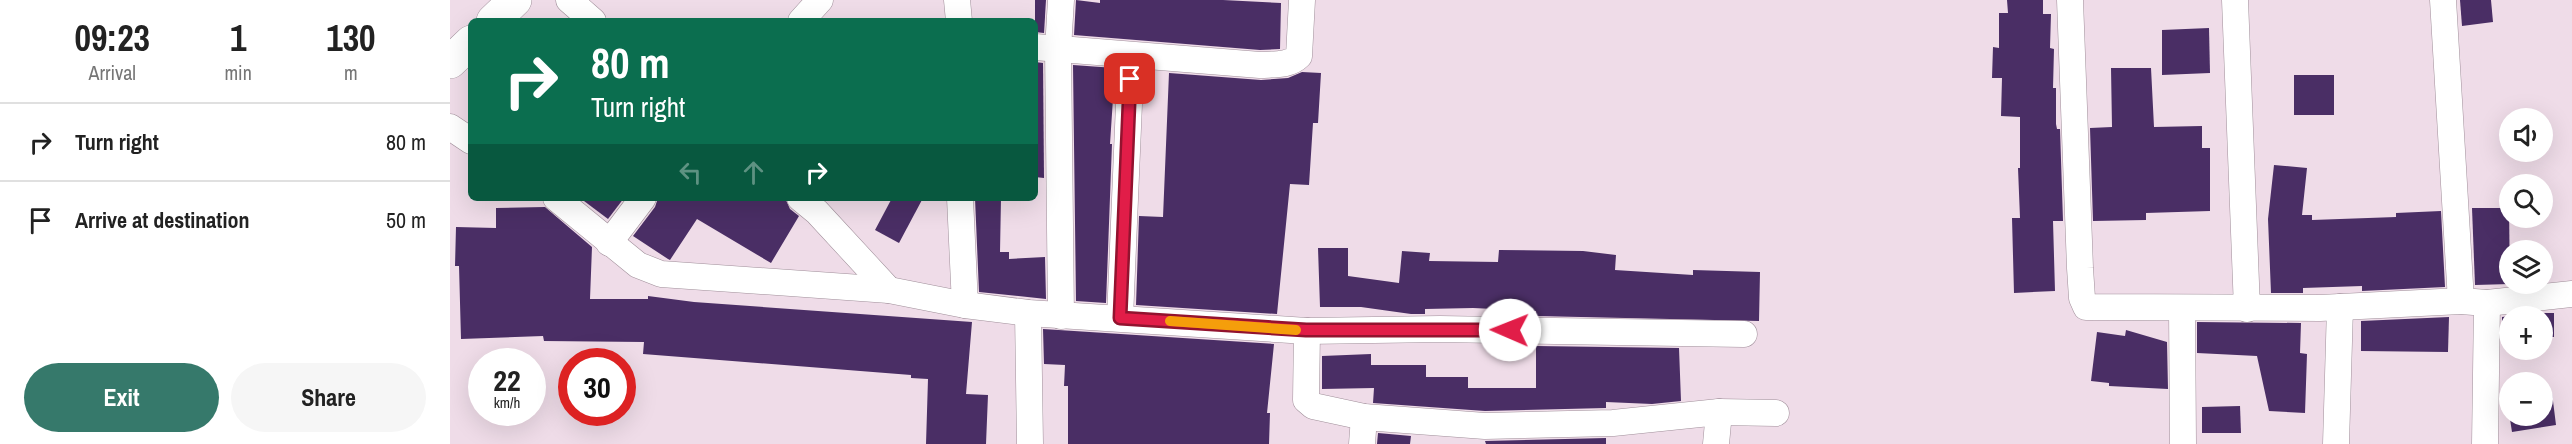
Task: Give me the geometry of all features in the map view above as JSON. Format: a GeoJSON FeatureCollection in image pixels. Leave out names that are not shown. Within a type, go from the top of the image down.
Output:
{"type":"FeatureCollection","features":[{"type":"Feature","properties":{"kind":"street"},"geometry":{"type":"LineString","coordinates":[[496,18],[515,0]]}},
{"type":"Feature","properties":{"kind":"street"},"geometry":{"type":"LineString","coordinates":[[569,0],[590,18]]}},
{"type":"Feature","properties":{"kind":"street"},"geometry":{"type":"LineString","coordinates":[[804,18],[820,0]]}},
{"type":"Feature","properties":{"kind":"street"},"geometry":{"type":"LineString","coordinates":[[957,0],[959,18]]}},
{"type":"Feature","properties":{"kind":"street"},"geometry":{"type":"LineString","coordinates":[[1061,0],[1047,48],[1061,316]]}},
{"type":"Feature","properties":{"kind":"street"},"geometry":{"type":"LineString","coordinates":[[1047,48],[1260,65],[1293,61],[1299,56],[1302,0]]}},
{"type":"Feature","properties":{"kind":"street"},"geometry":{"type":"LineString","coordinates":[[2070,0],[2082,298],[2086,307],[2247,309],[2340,307],[2461,301],[2487,303],[2572,294]]}},
{"type":"Feature","properties":{"kind":"street"},"geometry":{"type":"LineString","coordinates":[[2235,0],[2247,309]]}},
{"type":"Feature","properties":{"kind":"street"},"geometry":{"type":"LineString","coordinates":[[2443,0],[2461,301]]}},
{"type":"Feature","properties":{"kind":"street"},"geometry":{"type":"LineString","coordinates":[[450,62],[468,45]]}},
{"type":"Feature","properties":{"kind":"street"},"geometry":{"type":"LineString","coordinates":[[1120,318],[1131,56]]}},
{"type":"Feature","properties":{"kind":"street"},"geometry":{"type":"LineString","coordinates":[[450,127],[468,139]]}},
{"type":"Feature","properties":{"kind":"street"},"geometry":{"type":"LineString","coordinates":[[560,201],[638,265],[661,274],[889,290],[965,305],[1061,316],[1306,330],[1440,329],[1744,334]]}},
{"type":"Feature","properties":{"kind":"street"},"geometry":{"type":"LineString","coordinates":[[609,243],[641,201]]}},
{"type":"Feature","properties":{"kind":"street"},"geometry":{"type":"LineString","coordinates":[[804,201],[817,212],[889,290]]}},
{"type":"Feature","properties":{"kind":"street"},"geometry":{"type":"LineString","coordinates":[[960,201],[965,305]]}},
{"type":"Feature","properties":{"kind":"street"},"geometry":{"type":"LineString","coordinates":[[2485,444],[2487,303]]}},
{"type":"Feature","properties":{"kind":"street"},"geometry":{"type":"LineString","coordinates":[[2336,444],[2340,307]]}},
{"type":"Feature","properties":{"kind":"street"},"geometry":{"type":"LineString","coordinates":[[2182,308],[2183,444]]}},
{"type":"Feature","properties":{"kind":"street"},"geometry":{"type":"LineString","coordinates":[[1028,313],[1030,444]]}},
{"type":"Feature","properties":{"kind":"street"},"geometry":{"type":"LineString","coordinates":[[1306,330],[1306,400],[1312,406],[1364,417],[1485,435],[1613,434],[1719,412],[1776,413]]}},
{"type":"Feature","properties":{"kind":"street"},"geometry":{"type":"LineString","coordinates":[[1716,444],[1719,412]]}},
{"type":"Feature","properties":{"kind":"street"},"geometry":{"type":"LineString","coordinates":[[1362,444],[1364,417]]}},
{"type":"Feature","properties":{"kind":"building"},"geometry":{"type":"Polygon","coordinates":[[[1035,0],[1046,0],[1044,33],[1038,32],[1038,18],[1035,18],[1035,0]]]}},
{"type":"Feature","properties":{"kind":"building"},"geometry":{"type":"Polygon","coordinates":[[[1076,0],[1100,3],[1100,0],[1223,0],[1281,3],[1280,49],[1260,50],[1074,35],[1076,0]]]}},
{"type":"Feature","properties":{"kind":"building"},"geometry":{"type":"Polygon","coordinates":[[[2007,0],[2043,0],[2043,14],[2051,14],[2050,48],[2054,49],[2053,88],[2056,88],[2056,124],[2057,129],[2060,129],[2063,221],[2053,221],[2055,291],[2014,293],[2012,218],[2020,218],[2018,168],[2020,168],[2020,117],[2001,116],[2002,78],[1992,78],[1993,47],[1999,48],[1999,13],[2008,13],[2007,0]]]}},
{"type":"Feature","properties":{"kind":"building"},"geometry":{"type":"Polygon","coordinates":[[[2460,0],[2491,0],[2493,22],[2462,26],[2460,0]]]}},
{"type":"Feature","properties":{"kind":"building"},"geometry":{"type":"Polygon","coordinates":[[[2209,28],[2210,73],[2162,75],[2162,30],[2209,28]]]}},
{"type":"Feature","properties":{"kind":"building"},"geometry":{"type":"Polygon","coordinates":[[[1038,62],[1043,63],[1044,178],[1038,177],[1038,62]]]}},
{"type":"Feature","properties":{"kind":"building"},"geometry":{"type":"Polygon","coordinates":[[[1073,65],[1115,68],[1110,144],[1112,144],[1106,303],[1076,301],[1073,65]]]}},
{"type":"Feature","properties":{"kind":"building"},"geometry":{"type":"Polygon","coordinates":[[[2111,68],[2151,68],[2154,127],[2202,126],[2202,148],[2210,148],[2210,211],[2146,213],[2146,220],[2093,221],[2090,128],[2112,127],[2111,68]]]}},
{"type":"Feature","properties":{"kind":"building"},"geometry":{"type":"Polygon","coordinates":[[[1302,72],[1321,73],[1318,123],[1313,123],[1309,185],[1290,184],[1277,314],[1136,305],[1139,216],[1163,217],[1169,73],[1261,80],[1288,78],[1302,72]]]}},
{"type":"Feature","properties":{"kind":"building"},"geometry":{"type":"Polygon","coordinates":[[[2294,75],[2334,75],[2334,115],[2294,115],[2294,75]]]}},
{"type":"Feature","properties":{"kind":"building"},"geometry":{"type":"Polygon","coordinates":[[[2274,165],[2307,168],[2302,215],[2312,215],[2312,220],[2396,217],[2396,213],[2441,211],[2445,287],[2362,291],[2362,286],[2303,288],[2303,293],[2271,293],[2268,219],[2274,165]]]}},
{"type":"Feature","properties":{"kind":"building"},"geometry":{"type":"Polygon","coordinates":[[[584,201],[622,201],[608,219],[584,201]]]}},
{"type":"Feature","properties":{"kind":"building"},"geometry":{"type":"Polygon","coordinates":[[[657,201],[786,201],[790,209],[799,216],[771,263],[697,219],[670,260],[633,236],[657,201]]]}},
{"type":"Feature","properties":{"kind":"building"},"geometry":{"type":"Polygon","coordinates":[[[890,201],[921,201],[899,243],[875,230],[890,201]]]}},
{"type":"Feature","properties":{"kind":"building"},"geometry":{"type":"Polygon","coordinates":[[[975,201],[1001,201],[1000,252],[1009,252],[1009,259],[1045,257],[1046,299],[979,292],[975,201]]]}},
{"type":"Feature","properties":{"kind":"building"},"geometry":{"type":"Polygon","coordinates":[[[545,207],[592,247],[590,299],[648,299],[648,296],[694,302],[972,322],[966,394],[988,395],[986,444],[926,444],[928,379],[911,378],[911,375],[643,354],[644,342],[544,341],[543,336],[461,339],[459,266],[455,266],[456,227],[496,228],[496,208],[545,207]]]}},
{"type":"Feature","properties":{"kind":"building"},"geometry":{"type":"Polygon","coordinates":[[[2472,208],[2499,208],[2499,228],[2509,228],[2509,240],[2499,240],[2499,284],[2475,285],[2472,208]]]}},
{"type":"Feature","properties":{"kind":"building"},"geometry":{"type":"Polygon","coordinates":[[[1318,248],[1348,248],[1348,276],[1399,283],[1402,251],[1430,253],[1429,261],[1498,262],[1499,250],[1583,251],[1616,255],[1615,270],[1693,275],[1693,270],[1760,272],[1759,321],[1536,316],[1536,311],[1473,308],[1425,309],[1425,314],[1411,314],[1361,307],[1320,307],[1318,248]]]}},
{"type":"Feature","properties":{"kind":"building"},"geometry":{"type":"Polygon","coordinates":[[[2553,313],[2554,313],[2553,337],[2553,313]]]}},
{"type":"Feature","properties":{"kind":"building"},"geometry":{"type":"Polygon","coordinates":[[[2449,317],[2448,352],[2361,351],[2361,321],[2449,317]]]}},
{"type":"Feature","properties":{"kind":"building"},"geometry":{"type":"Polygon","coordinates":[[[2197,322],[2301,323],[2300,353],[2307,354],[2305,413],[2269,411],[2257,356],[2197,353],[2197,322]]]}},
{"type":"Feature","properties":{"kind":"building"},"geometry":{"type":"Polygon","coordinates":[[[1043,329],[1274,344],[1267,413],[1270,413],[1269,444],[1068,444],[1068,386],[1064,386],[1065,365],[1044,364],[1043,329]]]}},
{"type":"Feature","properties":{"kind":"building"},"geometry":{"type":"Polygon","coordinates":[[[2126,330],[2167,342],[2168,389],[2109,386],[2109,383],[2091,381],[2097,332],[2125,336],[2126,330]]]}},
{"type":"Feature","properties":{"kind":"building"},"geometry":{"type":"Polygon","coordinates":[[[1536,346],[1679,348],[1681,401],[1652,404],[1606,402],[1606,408],[1485,411],[1373,403],[1374,388],[1322,389],[1322,356],[1371,354],[1371,365],[1426,365],[1426,377],[1468,377],[1468,388],[1536,388],[1536,346]]]}},
{"type":"Feature","properties":{"kind":"building"},"geometry":{"type":"Polygon","coordinates":[[[2553,401],[2556,425],[2553,425],[2553,401]]]}},
{"type":"Feature","properties":{"kind":"building"},"geometry":{"type":"Polygon","coordinates":[[[2240,406],[2241,433],[2202,433],[2202,407],[2240,406]]]}},
{"type":"Feature","properties":{"kind":"building"},"geometry":{"type":"Polygon","coordinates":[[[2511,426],[2550,426],[2512,432],[2511,426]]]}},
{"type":"Feature","properties":{"kind":"building"},"geometry":{"type":"Polygon","coordinates":[[[1378,433],[1411,436],[1410,444],[1377,444],[1378,433]]]}},
{"type":"Feature","properties":{"kind":"building"},"geometry":{"type":"Polygon","coordinates":[[[1606,438],[1606,444],[1486,444],[1485,441],[1606,438]]]}},
{"type":"Feature","properties":{"kind":"slow traffic"},"geometry":{"type":"LineString","coordinates":[[1170,321],[1296,330]]}},
{"type":"Feature","properties":{"kind":"route"},"geometry":{"type":"LineString","coordinates":[[1130,79],[1120,318],[1306,330],[1510,330]]}}]}
